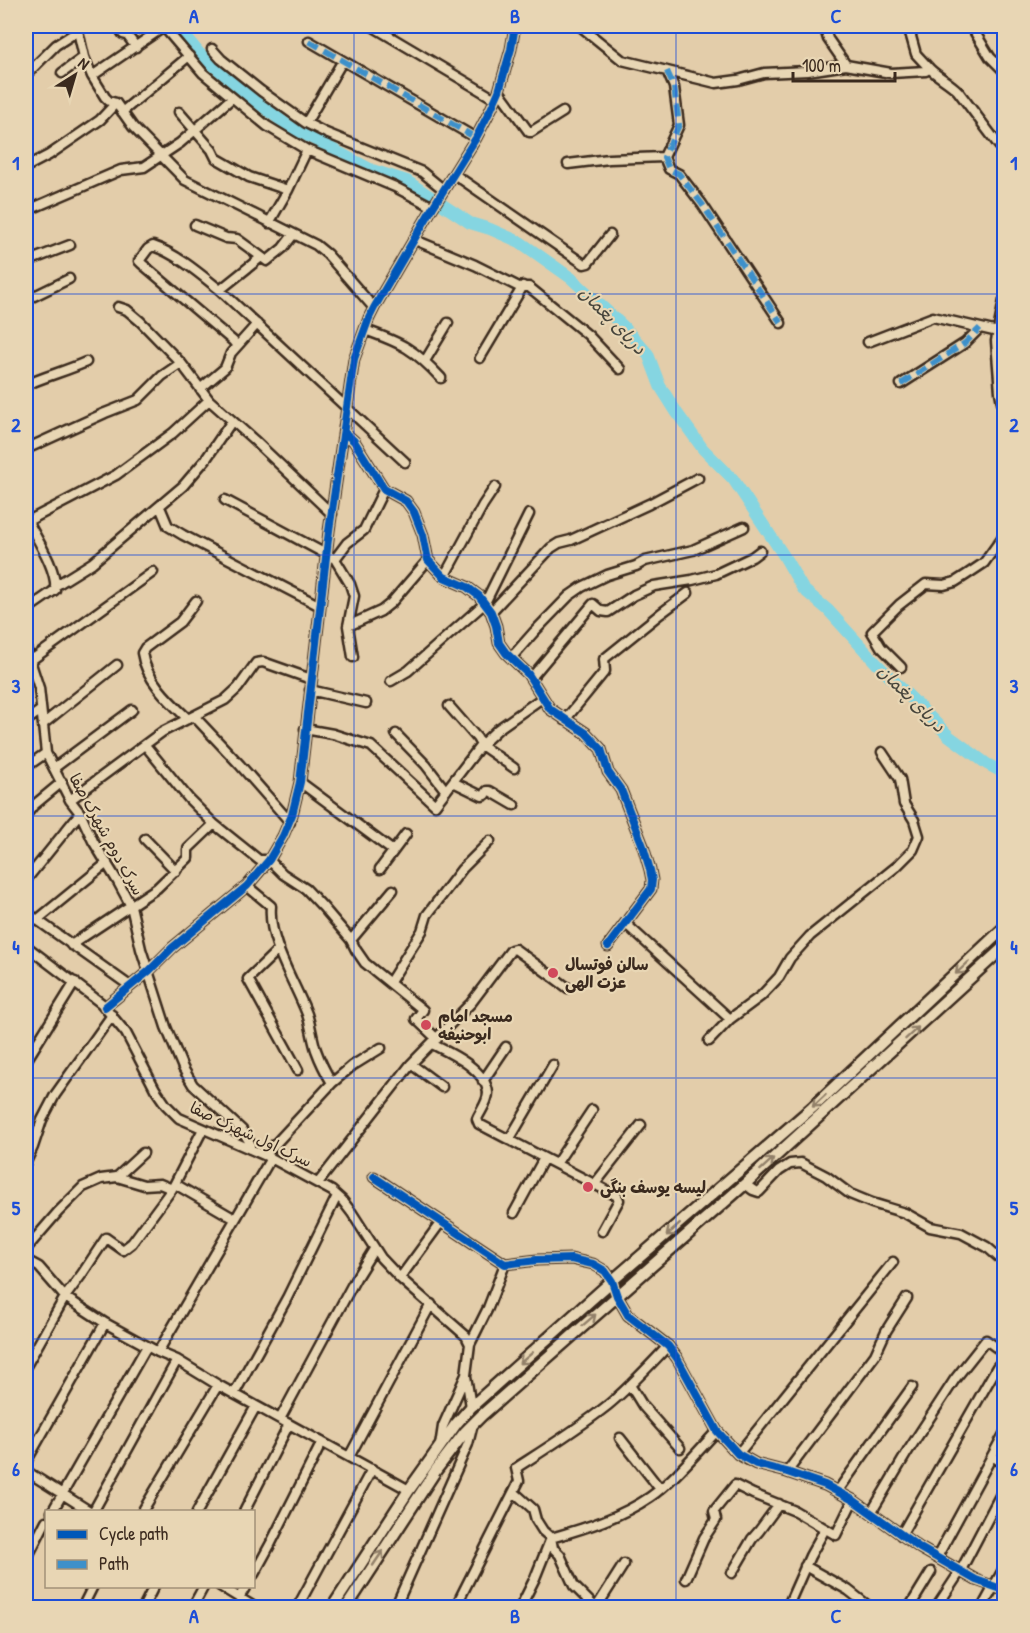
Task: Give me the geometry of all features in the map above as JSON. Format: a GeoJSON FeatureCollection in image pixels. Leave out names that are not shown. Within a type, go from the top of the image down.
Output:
{"type":"FeatureCollection","features":[{"type":"Feature","properties":{"kind":"main road"},"geometry":{"type":"LineString","coordinates":[[332,1608],[409,1490],[456,1424],[471,1407],[812,1108],[1005,928]]}},
{"type":"Feature","properties":{"kind":"main road"},"geometry":{"type":"LineString","coordinates":[[346,1608],[436,1470],[469,1428],[746,1184],[1005,947]]}},
{"type":"Feature","properties":{"kind":"main road"},"geometry":{"type":"LineString","coordinates":[[456,1424],[469,1428]]}},
{"type":"Feature","properties":{"kind":"street"},"geometry":{"type":"LineString","coordinates":[[118,26],[123,34],[129,36],[136,47]]}},
{"type":"Feature","properties":{"kind":"street"},"geometry":{"type":"LineString","coordinates":[[92,76],[164,26],[203,73],[267,126],[307,150],[395,187],[433,206]]}},
{"type":"Feature","properties":{"kind":"street"},"geometry":{"type":"LineString","coordinates":[[372,26],[497,95],[529,132],[563,112]]}},
{"type":"Feature","properties":{"kind":"street"},"geometry":{"type":"LineString","coordinates":[[105,1007],[247,886],[269,860],[290,822],[300,782],[326,554],[354,359],[374,308],[433,206],[476,138],[497,95],[511,49],[514,26]]}},
{"type":"Feature","properties":{"kind":"street"},"geometry":{"type":"LineString","coordinates":[[580,26],[622,60],[716,83],[738,80],[764,72],[808,71],[846,65],[897,74],[921,72],[929,68]]}},
{"type":"Feature","properties":{"kind":"street"},"geometry":{"type":"LineString","coordinates":[[824,26],[828,39],[846,65]]}},
{"type":"Feature","properties":{"kind":"street"},"geometry":{"type":"LineString","coordinates":[[908,26],[916,54],[935,74],[950,82],[1005,152]]}},
{"type":"Feature","properties":{"kind":"street"},"geometry":{"type":"LineString","coordinates":[[972,26],[990,57],[1005,71]]}},
{"type":"Feature","properties":{"kind":"street"},"geometry":{"type":"LineString","coordinates":[[26,73],[77,28],[84,57],[92,76],[109,101],[116,103],[133,127],[185,180],[316,245],[327,254],[374,308]]}},
{"type":"Feature","properties":{"kind":"street"},"geometry":{"type":"LineString","coordinates":[[309,41],[476,138]]}},
{"type":"Feature","properties":{"kind":"street"},"geometry":{"type":"LineString","coordinates":[[212,49],[261,91],[306,123],[422,172],[442,192]]}},
{"type":"Feature","properties":{"kind":"street"},"geometry":{"type":"LineString","coordinates":[[123,112],[189,56]]}},
{"type":"Feature","properties":{"kind":"street"},"geometry":{"type":"LineString","coordinates":[[62,73],[84,57]]}},
{"type":"Feature","properties":{"kind":"street"},"geometry":{"type":"LineString","coordinates":[[306,123],[342,62]]}},
{"type":"Feature","properties":{"kind":"street"},"geometry":{"type":"LineString","coordinates":[[667,71],[674,87],[679,125],[664,157],[669,170],[679,174],[702,204],[781,323]]}},
{"type":"Feature","properties":{"kind":"street"},"geometry":{"type":"LineString","coordinates":[[26,211],[121,170],[144,166],[180,143],[232,98]]}},
{"type":"Feature","properties":{"kind":"street"},"geometry":{"type":"LineString","coordinates":[[26,168],[100,120],[116,103]]}},
{"type":"Feature","properties":{"kind":"street"},"geometry":{"type":"LineString","coordinates":[[179,112],[212,150],[216,158],[249,177],[288,190]]}},
{"type":"Feature","properties":{"kind":"street"},"geometry":{"type":"LineString","coordinates":[[269,223],[307,150]]}},
{"type":"Feature","properties":{"kind":"street"},"geometry":{"type":"LineString","coordinates":[[568,164],[609,159],[664,157]]}},
{"type":"Feature","properties":{"kind":"street"},"geometry":{"type":"LineString","coordinates":[[454,174],[584,264],[588,263],[610,235]]}},
{"type":"Feature","properties":{"kind":"street"},"geometry":{"type":"LineString","coordinates":[[195,225],[226,238],[237,239],[267,261],[283,248],[293,235]]}},
{"type":"Feature","properties":{"kind":"street"},"geometry":{"type":"LineString","coordinates":[[415,240],[475,265],[519,287],[529,287],[588,335],[620,369]]}},
{"type":"Feature","properties":{"kind":"street"},"geometry":{"type":"LineString","coordinates":[[26,262],[70,245]]}},
{"type":"Feature","properties":{"kind":"street"},"geometry":{"type":"LineString","coordinates":[[237,346],[139,261],[148,249],[153,246],[161,249],[220,290],[405,462]]}},
{"type":"Feature","properties":{"kind":"street"},"geometry":{"type":"LineString","coordinates":[[220,290],[260,258]]}},
{"type":"Feature","properties":{"kind":"street"},"geometry":{"type":"LineString","coordinates":[[26,300],[69,279]]}},
{"type":"Feature","properties":{"kind":"street"},"geometry":{"type":"LineString","coordinates":[[480,358],[523,286]]}},
{"type":"Feature","properties":{"kind":"street"},"geometry":{"type":"LineString","coordinates":[[1005,300],[996,340],[1000,352],[1000,392],[1005,413]]}},
{"type":"Feature","properties":{"kind":"street"},"geometry":{"type":"LineString","coordinates":[[118,307],[127,310],[140,321],[181,363],[209,400],[332,514]]}},
{"type":"Feature","properties":{"kind":"street"},"geometry":{"type":"LineString","coordinates":[[868,342],[933,317],[998,332]]}},
{"type":"Feature","properties":{"kind":"street"},"geometry":{"type":"LineString","coordinates":[[425,361],[448,323]]}},
{"type":"Feature","properties":{"kind":"street"},"geometry":{"type":"LineString","coordinates":[[200,389],[225,368],[231,353],[257,324]]}},
{"type":"Feature","properties":{"kind":"street"},"geometry":{"type":"LineString","coordinates":[[901,384],[965,343],[980,328]]}},
{"type":"Feature","properties":{"kind":"street"},"geometry":{"type":"LineString","coordinates":[[364,330],[404,345],[425,361],[441,378]]}},
{"type":"Feature","properties":{"kind":"street"},"geometry":{"type":"LineString","coordinates":[[26,385],[86,362]]}},
{"type":"Feature","properties":{"kind":"street"},"geometry":{"type":"LineString","coordinates":[[26,449],[138,400],[162,376],[181,363]]}},
{"type":"Feature","properties":{"kind":"street"},"geometry":{"type":"LineString","coordinates":[[26,610],[55,590],[56,582],[46,556],[26,520],[116,475],[173,433],[209,400]]}},
{"type":"Feature","properties":{"kind":"street"},"geometry":{"type":"LineString","coordinates":[[55,586],[92,563],[160,507],[195,474],[232,421]]}},
{"type":"Feature","properties":{"kind":"street"},"geometry":{"type":"LineString","coordinates":[[344,432],[354,441],[384,489],[405,501],[414,512],[423,535],[428,560],[444,577],[467,587],[479,596],[491,612],[499,643],[531,678],[550,710],[586,733],[601,749],[608,772],[621,790],[643,846],[652,880],[651,889],[608,946]]}},
{"type":"Feature","properties":{"kind":"street"},"geometry":{"type":"LineString","coordinates":[[491,612],[550,548],[650,504],[698,478]]}},
{"type":"Feature","properties":{"kind":"street"},"geometry":{"type":"LineString","coordinates":[[444,577],[495,487]]}},
{"type":"Feature","properties":{"kind":"street"},"geometry":{"type":"LineString","coordinates":[[335,559],[347,543],[364,530],[384,489]]}},
{"type":"Feature","properties":{"kind":"street"},"geometry":{"type":"LineString","coordinates":[[225,500],[335,559],[350,584],[354,596],[348,626],[353,657]]}},
{"type":"Feature","properties":{"kind":"street"},"geometry":{"type":"LineString","coordinates":[[160,507],[168,526],[320,606]]}},
{"type":"Feature","properties":{"kind":"street"},"geometry":{"type":"LineString","coordinates":[[391,681],[408,671],[485,603],[530,514]]}},
{"type":"Feature","properties":{"kind":"street"},"geometry":{"type":"LineString","coordinates":[[511,658],[569,596],[582,587],[645,561],[693,549],[744,527]]}},
{"type":"Feature","properties":{"kind":"street"},"geometry":{"type":"LineString","coordinates":[[901,667],[882,647],[872,632],[899,605],[926,584],[944,585],[955,582],[984,563],[1005,535]]}},
{"type":"Feature","properties":{"kind":"street"},"geometry":{"type":"LineString","coordinates":[[531,678],[592,604],[601,611],[608,612],[634,594],[654,586],[716,574],[752,557],[760,550]]}},
{"type":"Feature","properties":{"kind":"street"},"geometry":{"type":"LineString","coordinates":[[348,626],[381,611],[391,603],[428,560]]}},
{"type":"Feature","properties":{"kind":"street"},"geometry":{"type":"LineString","coordinates":[[28,662],[153,572]]}},
{"type":"Feature","properties":{"kind":"street"},"geometry":{"type":"LineString","coordinates":[[565,720],[605,671],[604,659],[688,593]]}},
{"type":"Feature","properties":{"kind":"street"},"geometry":{"type":"LineString","coordinates":[[196,601],[180,622],[145,648],[142,653],[149,675],[161,690],[240,765],[290,822]]}},
{"type":"Feature","properties":{"kind":"street","name":"سرک دوم شهرک صفا"},"geometry":{"type":"LineString","coordinates":[[26,648],[28,662],[39,688],[46,753],[130,906],[166,1027],[183,1068],[193,1085],[242,1130],[250,1143],[250,1149]]}},
{"type":"Feature","properties":{"kind":"street"},"geometry":{"type":"LineString","coordinates":[[70,800],[162,732],[225,700],[238,688],[256,663],[263,662],[311,679]]}},
{"type":"Feature","properties":{"kind":"street"},"geometry":{"type":"LineString","coordinates":[[43,724],[117,665]]}},
{"type":"Feature","properties":{"kind":"street"},"geometry":{"type":"LineString","coordinates":[[310,690],[366,703]]}},
{"type":"Feature","properties":{"kind":"street"},"geometry":{"type":"LineString","coordinates":[[305,729],[333,734],[371,746],[433,805],[481,745],[498,729],[542,698]]}},
{"type":"Feature","properties":{"kind":"street"},"geometry":{"type":"LineString","coordinates":[[449,706],[481,745],[514,768]]}},
{"type":"Feature","properties":{"kind":"street"},"geometry":{"type":"LineString","coordinates":[[26,721],[41,710]]}},
{"type":"Feature","properties":{"kind":"street"},"geometry":{"type":"LineString","coordinates":[[54,768],[132,710]]}},
{"type":"Feature","properties":{"kind":"street"},"geometry":{"type":"LineString","coordinates":[[396,734],[426,765],[446,791]]}},
{"type":"Feature","properties":{"kind":"street"},"geometry":{"type":"LineString","coordinates":[[145,745],[189,799],[214,824],[259,860],[269,860],[283,874],[306,889],[351,940],[365,963],[423,1010],[416,1018],[434,1042],[465,1061],[483,1081],[488,1093],[477,1119],[479,1124],[617,1196],[619,1200],[602,1231]]}},
{"type":"Feature","properties":{"kind":"street"},"geometry":{"type":"LineString","coordinates":[[709,1041],[730,1019],[761,996],[779,977],[790,958],[810,936],[914,850],[919,836],[914,820],[904,804],[900,779],[882,752]]}},
{"type":"Feature","properties":{"kind":"street"},"geometry":{"type":"LineString","coordinates":[[26,767],[46,753]]}},
{"type":"Feature","properties":{"kind":"street"},"geometry":{"type":"LineString","coordinates":[[26,815],[62,782]]}},
{"type":"Feature","properties":{"kind":"street"},"geometry":{"type":"LineString","coordinates":[[300,782],[393,851]]}},
{"type":"Feature","properties":{"kind":"street"},"geometry":{"type":"LineString","coordinates":[[453,782],[482,796],[490,791],[514,805]]}},
{"type":"Feature","properties":{"kind":"street"},"geometry":{"type":"LineString","coordinates":[[26,880],[80,813]]}},
{"type":"Feature","properties":{"kind":"street"},"geometry":{"type":"LineString","coordinates":[[71,945],[157,888],[188,858],[188,849],[214,824]]}},
{"type":"Feature","properties":{"kind":"street"},"geometry":{"type":"LineString","coordinates":[[381,869],[406,834]]}},
{"type":"Feature","properties":{"kind":"street"},"geometry":{"type":"LineString","coordinates":[[145,839],[176,871]]}},
{"type":"Feature","properties":{"kind":"street"},"geometry":{"type":"LineString","coordinates":[[390,982],[422,931],[428,915],[462,869],[490,841]]}},
{"type":"Feature","properties":{"kind":"street"},"geometry":{"type":"LineString","coordinates":[[37,920],[107,863]]}},
{"type":"Feature","properties":{"kind":"street"},"geometry":{"type":"LineString","coordinates":[[247,886],[271,906],[270,919],[279,949],[308,1018],[316,1050],[332,1083]]}},
{"type":"Feature","properties":{"kind":"street"},"geometry":{"type":"LineString","coordinates":[[351,940],[393,891]]}},
{"type":"Feature","properties":{"kind":"street"},"geometry":{"type":"LineString","coordinates":[[26,912],[130,986]]}},
{"type":"Feature","properties":{"kind":"street"},"geometry":{"type":"LineString","coordinates":[[626,924],[730,1019]]}},
{"type":"Feature","properties":{"kind":"street","name":"سرک اول شهرک صفا"},"geometry":{"type":"LineString","coordinates":[[26,946],[105,1007],[126,1033],[155,1089],[178,1118],[268,1156],[338,1196],[352,1213],[374,1249],[400,1278],[466,1336],[470,1344]]}},
{"type":"Feature","properties":{"kind":"street"},"geometry":{"type":"LineString","coordinates":[[279,949],[248,979],[298,1071]]}},
{"type":"Feature","properties":{"kind":"street"},"geometry":{"type":"LineString","coordinates":[[318,1183],[411,1064],[471,1003],[511,950],[515,949],[568,988]]}},
{"type":"Feature","properties":{"kind":"street"},"geometry":{"type":"LineString","coordinates":[[26,1061],[75,982]]}},
{"type":"Feature","properties":{"kind":"street"},"geometry":{"type":"LineString","coordinates":[[26,1162],[42,1120],[55,1095],[112,1015]]}},
{"type":"Feature","properties":{"kind":"street"},"geometry":{"type":"LineString","coordinates":[[483,1081],[506,1047]]}},
{"type":"Feature","properties":{"kind":"street"},"geometry":{"type":"LineString","coordinates":[[158,1352],[235,1219],[268,1156],[332,1083],[352,1066],[381,1048]]}},
{"type":"Feature","properties":{"kind":"street"},"geometry":{"type":"LineString","coordinates":[[411,1064],[442,1087]]}},
{"type":"Feature","properties":{"kind":"street"},"geometry":{"type":"LineString","coordinates":[[509,1140],[553,1065]]}},
{"type":"Feature","properties":{"kind":"street"},"geometry":{"type":"LineString","coordinates":[[556,1164],[592,1110]]}},
{"type":"Feature","properties":{"kind":"street"},"geometry":{"type":"LineString","coordinates":[[594,1185],[642,1125]]}},
{"type":"Feature","properties":{"kind":"street"},"geometry":{"type":"LineString","coordinates":[[26,1366],[64,1297],[106,1238],[123,1250],[132,1244],[173,1187],[203,1130]]}},
{"type":"Feature","properties":{"kind":"street"},"geometry":{"type":"LineString","coordinates":[[117,1178],[143,1153]]}},
{"type":"Feature","properties":{"kind":"street"},"geometry":{"type":"LineString","coordinates":[[514,1213],[544,1158]]}},
{"type":"Feature","properties":{"kind":"street"},"geometry":{"type":"LineString","coordinates":[[746,1184],[759,1192],[779,1170],[790,1164],[801,1163],[826,1176],[850,1194],[905,1213],[930,1227],[961,1233],[987,1247],[1005,1262]]}},
{"type":"Feature","properties":{"kind":"street"},"geometry":{"type":"LineString","coordinates":[[374,1177],[505,1264],[571,1259],[593,1264],[605,1271],[628,1315],[668,1346],[677,1358],[717,1431],[738,1454],[756,1464],[825,1485],[853,1500],[901,1534],[976,1580],[1005,1590]]}},
{"type":"Feature","properties":{"kind":"street"},"geometry":{"type":"LineString","coordinates":[[26,1249],[83,1187],[101,1179],[117,1178],[144,1185],[160,1184],[173,1187],[235,1219]]}},
{"type":"Feature","properties":{"kind":"street"},"geometry":{"type":"LineString","coordinates":[[234,1394],[287,1298],[338,1196]]}},
{"type":"Feature","properties":{"kind":"street"},"geometry":{"type":"LineString","coordinates":[[400,1278],[441,1222]]}},
{"type":"Feature","properties":{"kind":"street"},"geometry":{"type":"LineString","coordinates":[[280,1419],[374,1249]]}},
{"type":"Feature","properties":{"kind":"street"},"geometry":{"type":"LineString","coordinates":[[26,1260],[39,1266],[64,1297],[105,1323],[177,1360],[409,1490]]}},
{"type":"Feature","properties":{"kind":"street"},"geometry":{"type":"LineString","coordinates":[[738,1454],[893,1262]]}},
{"type":"Feature","properties":{"kind":"street"},"geometry":{"type":"LineString","coordinates":[[471,1407],[466,1375],[470,1344],[488,1308],[505,1264]]}},
{"type":"Feature","properties":{"kind":"street"},"geometry":{"type":"LineString","coordinates":[[787,1472],[875,1355],[886,1331],[907,1298]]}},
{"type":"Feature","properties":{"kind":"street"},"geometry":{"type":"LineString","coordinates":[[349,1457],[431,1304]]}},
{"type":"Feature","properties":{"kind":"street"},"geometry":{"type":"LineString","coordinates":[[26,1462],[105,1323]]}},
{"type":"Feature","properties":{"kind":"street"},"geometry":{"type":"LineString","coordinates":[[871,1513],[955,1379],[986,1340],[1005,1353]]}},
{"type":"Feature","properties":{"kind":"street"},"geometry":{"type":"LineString","coordinates":[[53,1510],[147,1346]]}},
{"type":"Feature","properties":{"kind":"street"},"geometry":{"type":"LineString","coordinates":[[455,1608],[519,1481],[516,1468],[579,1427],[609,1404],[668,1346]]}},
{"type":"Feature","properties":{"kind":"street"},"geometry":{"type":"LineString","coordinates":[[901,1534],[997,1366],[1005,1359]]}},
{"type":"Feature","properties":{"kind":"street"},"geometry":{"type":"LineString","coordinates":[[93,1510],[177,1360]]}},
{"type":"Feature","properties":{"kind":"street"},"geometry":{"type":"LineString","coordinates":[[440,1446],[443,1426],[466,1375]]}},
{"type":"Feature","properties":{"kind":"street"},"geometry":{"type":"LineString","coordinates":[[143,1510],[219,1385]]}},
{"type":"Feature","properties":{"kind":"street"},"geometry":{"type":"LineString","coordinates":[[630,1385],[644,1406],[680,1448]]}},
{"type":"Feature","properties":{"kind":"street"},"geometry":{"type":"LineString","coordinates":[[837,1492],[912,1387]]}},
{"type":"Feature","properties":{"kind":"street"},"geometry":{"type":"LineString","coordinates":[[198,1510],[256,1406]]}},
{"type":"Feature","properties":{"kind":"street"},"geometry":{"type":"LineString","coordinates":[[245,1510],[290,1424]]}},
{"type":"Feature","properties":{"kind":"street"},"geometry":{"type":"LineString","coordinates":[[395,1608],[468,1444],[469,1428]]}},
{"type":"Feature","properties":{"kind":"street"},"geometry":{"type":"LineString","coordinates":[[551,1538],[585,1529],[629,1510],[651,1496],[717,1431]]}},
{"type":"Feature","properties":{"kind":"street"},"geometry":{"type":"LineString","coordinates":[[937,1557],[1005,1434]]}},
{"type":"Feature","properties":{"kind":"street"},"geometry":{"type":"LineString","coordinates":[[620,1438],[660,1489]]}},
{"type":"Feature","properties":{"kind":"street"},"geometry":{"type":"LineString","coordinates":[[255,1572],[322,1442]]}},
{"type":"Feature","properties":{"kind":"street"},"geometry":{"type":"LineString","coordinates":[[993,1456],[1005,1464]]}},
{"type":"Feature","properties":{"kind":"street"},"geometry":{"type":"LineString","coordinates":[[297,1608],[372,1469]]}},
{"type":"Feature","properties":{"kind":"street"},"geometry":{"type":"LineString","coordinates":[[26,1471],[89,1510]]}},
{"type":"Feature","properties":{"kind":"street"},"geometry":{"type":"LineString","coordinates":[[686,1579],[704,1538],[716,1520],[714,1511],[735,1485],[795,1510],[836,1535],[853,1500]]}},
{"type":"Feature","properties":{"kind":"street"},"geometry":{"type":"LineString","coordinates":[[936,1608],[961,1570],[1005,1488]]}},
{"type":"Feature","properties":{"kind":"street"},"geometry":{"type":"LineString","coordinates":[[514,1492],[532,1509],[543,1531],[551,1538],[553,1548],[560,1555],[574,1586],[596,1608],[624,1563]]}},
{"type":"Feature","properties":{"kind":"street"},"geometry":{"type":"LineString","coordinates":[[732,1573],[752,1539],[778,1504]]}},
{"type":"Feature","properties":{"kind":"street"},"geometry":{"type":"LineString","coordinates":[[26,1560],[45,1523]]}},
{"type":"Feature","properties":{"kind":"street"},"geometry":{"type":"LineString","coordinates":[[787,1608],[805,1566],[825,1529]]}},
{"type":"Feature","properties":{"kind":"street"},"geometry":{"type":"LineString","coordinates":[[520,1608],[551,1538]]}},
{"type":"Feature","properties":{"kind":"street"},"geometry":{"type":"LineString","coordinates":[[805,1566],[848,1590],[871,1608]]}},
{"type":"Feature","properties":{"kind":"street"},"geometry":{"type":"LineString","coordinates":[[982,1608],[1005,1568]]}},
{"type":"Feature","properties":{"kind":"street"},"geometry":{"type":"LineString","coordinates":[[909,1608],[931,1572]]}},
{"type":"Feature","properties":{"kind":"street"},"geometry":{"type":"LineString","coordinates":[[82,1608],[92,1588]]}},
{"type":"Feature","properties":{"kind":"street"},"geometry":{"type":"LineString","coordinates":[[143,1608],[153,1588]]}},
{"type":"Feature","properties":{"kind":"street"},"geometry":{"type":"LineString","coordinates":[[192,1608],[203,1588]]}},
{"type":"Feature","properties":{"kind":"street"},"geometry":{"type":"LineString","coordinates":[[221,1588],[240,1602],[256,1608]]}},
{"type":"Feature","properties":{"kind":"street"},"geometry":{"type":"LineString","coordinates":[[240,1602],[246,1588]]}},
{"type":"Feature","properties":{"kind":"waterway","name":"دریای پغمان"},"geometry":{"type":"LineString","coordinates":[[177,26],[199,53],[287,125],[372,170],[407,181],[470,223],[520,242],[571,278],[624,327],[648,354],[660,386],[677,413],[703,449],[733,479],[803,589],[828,610],[877,664],[949,736],[987,764],[1004,773]]}},
{"type":"Feature","properties":{"kind":"marked path"},"geometry":{"type":"LineString","coordinates":[[309,41],[476,138]]}},
{"type":"Feature","properties":{"kind":"marked path"},"geometry":{"type":"LineString","coordinates":[[667,71],[674,87],[679,125],[664,157],[669,169],[679,174],[702,204],[781,323]]}},
{"type":"Feature","properties":{"kind":"marked path"},"geometry":{"type":"LineString","coordinates":[[901,384],[965,343],[980,328]]}},
{"type":"Feature","properties":{"kind":"cycle path"},"geometry":{"type":"LineString","coordinates":[[105,1007],[247,886],[269,860],[292,815],[300,782],[329,531],[354,359],[374,308],[491,109],[499,91],[515,26]]}},
{"type":"Feature","properties":{"kind":"cycle path"},"geometry":{"type":"LineString","coordinates":[[344,432],[354,441],[384,489],[406,501],[414,512],[423,535],[428,560],[444,577],[467,587],[479,596],[491,612],[499,643],[528,674],[550,709],[586,733],[601,749],[608,772],[621,790],[643,846],[652,880],[651,889],[608,946]]}},
{"type":"Feature","properties":{"kind":"cycle path"},"geometry":{"type":"LineString","coordinates":[[374,1177],[505,1264],[571,1259],[593,1264],[605,1271],[628,1315],[668,1346],[677,1358],[717,1431],[738,1454],[756,1464],[825,1485],[853,1500],[920,1548],[976,1580],[1004,1590]]}},
{"type":"Feature","properties":{"kind":"place","name":"سالن فوتسال عزت الهی"},"geometry":{"type":"Point","coordinates":[553,973]}},
{"type":"Feature","properties":{"kind":"place","name":"مسجد امام ابوحنیفه"},"geometry":{"type":"Point","coordinates":[426,1025]}},
{"type":"Feature","properties":{"kind":"place","name":"لیسه یوسف بنگی"},"geometry":{"type":"Point","coordinates":[588,1187]}}]}
